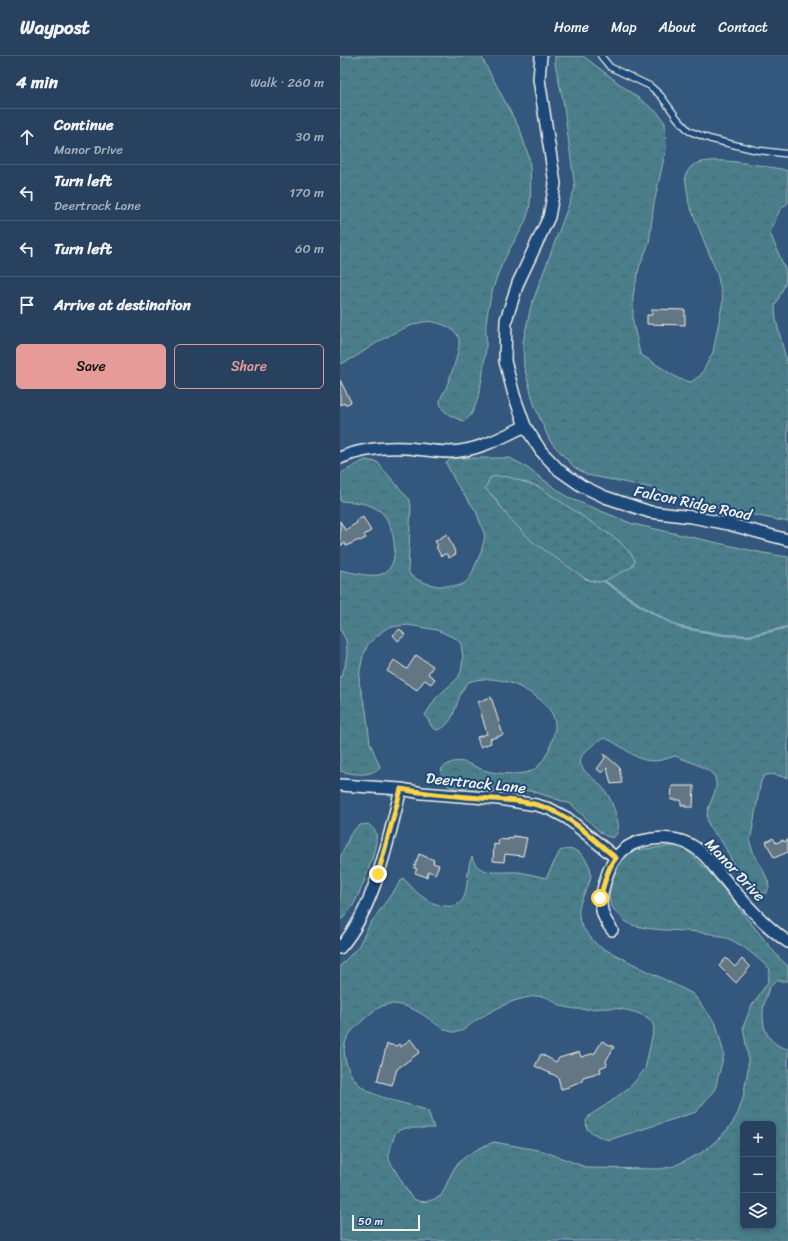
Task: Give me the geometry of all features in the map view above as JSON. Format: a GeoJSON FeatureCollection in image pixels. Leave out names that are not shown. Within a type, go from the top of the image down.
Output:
{"type":"FeatureCollection","features":[{"type":"Feature","properties":{"kind":"street","name":"Falcon Ridge Road"},"geometry":{"type":"LineString","coordinates":[[541,56],[539,79],[555,184],[549,217],[518,283],[506,320],[505,361],[514,395],[525,426],[541,451],[558,470],[582,486],[605,497],[650,512],[692,516],[788,540]]}},
{"type":"Feature","properties":{"kind":"street"},"geometry":{"type":"LineString","coordinates":[[340,458],[365,451],[386,448],[408,448],[450,452],[468,450],[498,439],[525,426]]}},
{"type":"Feature","properties":{"kind":"street","name":"Deertrack Lane"},"geometry":{"type":"LineString","coordinates":[[340,785],[401,789],[422,793],[500,800],[543,807],[567,818],[616,858]]}},
{"type":"Feature","properties":{"kind":"street"},"geometry":{"type":"LineString","coordinates":[[340,948],[358,922],[378,874],[401,789]]}},
{"type":"Feature","properties":{"kind":"street","name":"Manor Drive"},"geometry":{"type":"LineString","coordinates":[[612,930],[604,920],[600,898],[605,879],[613,860],[627,847],[643,841],[664,838],[676,839],[703,852],[756,913],[778,935],[788,942]]}},
{"type":"Feature","properties":{"kind":"lane"},"geometry":{"type":"LineString","coordinates":[[601,56],[610,67],[650,86],[689,131],[710,139],[756,150],[788,154]]}},
{"type":"Feature","properties":{"kind":"green space"},"geometry":{"type":"Polygon","coordinates":[[[340,56],[481,56],[521,132],[530,164],[531,193],[529,211],[524,225],[502,264],[493,289],[486,323],[486,342],[479,394],[472,413],[463,421],[452,417],[443,409],[440,402],[452,371],[459,346],[457,334],[452,329],[444,325],[434,322],[419,323],[398,331],[356,357],[340,364],[340,56]]]}},
{"type":"Feature","properties":{"kind":"green space"},"geometry":{"type":"Polygon","coordinates":[[[555,56],[583,56],[658,113],[665,123],[666,149],[654,203],[649,243],[639,268],[633,295],[633,322],[640,354],[679,379],[691,382],[701,375],[713,352],[723,300],[717,273],[689,204],[685,176],[692,166],[710,161],[735,162],[788,171],[788,203],[780,209],[770,233],[785,269],[786,282],[775,306],[776,320],[788,367],[788,522],[710,506],[648,487],[587,475],[574,467],[550,441],[535,407],[524,367],[523,342],[531,306],[575,188],[563,100],[555,64],[555,56]]]}},
{"type":"Feature","properties":{"kind":"green space"},"geometry":{"type":"Polygon","coordinates":[[[510,458],[523,465],[569,498],[633,524],[763,553],[788,557],[788,778],[771,774],[764,776],[761,781],[750,842],[768,882],[769,887],[767,893],[758,892],[744,882],[722,842],[708,824],[707,816],[709,806],[716,788],[713,774],[691,762],[675,756],[663,760],[645,760],[637,757],[605,738],[587,750],[582,756],[580,761],[581,766],[603,788],[613,806],[617,818],[618,831],[613,838],[600,832],[571,804],[532,791],[454,788],[448,786],[441,775],[442,768],[454,762],[465,762],[487,771],[498,773],[519,774],[535,769],[542,761],[551,745],[555,723],[553,715],[548,708],[533,694],[510,683],[486,679],[474,680],[467,683],[462,691],[451,720],[443,728],[437,730],[432,727],[425,715],[436,698],[458,678],[461,672],[463,658],[461,644],[457,639],[437,630],[408,625],[389,627],[368,644],[363,656],[359,683],[366,710],[370,743],[380,767],[371,773],[366,774],[355,774],[340,771],[340,678],[345,667],[347,653],[346,640],[340,629],[340,570],[367,575],[382,574],[389,569],[393,562],[394,544],[390,525],[386,517],[381,512],[366,504],[340,501],[340,474],[365,460],[377,462],[409,499],[411,505],[408,570],[411,576],[422,582],[437,586],[458,586],[465,583],[470,578],[481,552],[485,536],[476,511],[456,483],[446,463],[451,459],[510,458]],[[485,489],[494,497],[509,518],[586,579],[598,582],[604,581],[485,489]]]}},
{"type":"Feature","properties":{"kind":"green space"},"geometry":{"type":"Polygon","coordinates":[[[496,476],[509,477],[539,487],[618,540],[632,555],[635,561],[632,567],[604,581],[598,582],[586,579],[533,542],[509,518],[494,497],[485,489],[490,478],[496,476]]]}},
{"type":"Feature","properties":{"kind":"green space"},"geometry":{"type":"Polygon","coordinates":[[[368,824],[376,833],[375,849],[364,882],[352,907],[342,919],[340,919],[340,858],[350,835],[360,825],[368,824]]]}},
{"type":"Feature","properties":{"kind":"green space"},"geometry":{"type":"Polygon","coordinates":[[[681,845],[713,876],[779,958],[788,966],[788,981],[776,981],[771,986],[765,1000],[763,1017],[767,1034],[779,1046],[788,1049],[788,1241],[340,1241],[340,966],[358,947],[370,924],[403,878],[420,895],[430,902],[446,906],[457,905],[464,897],[472,857],[479,868],[491,872],[518,872],[546,878],[560,851],[573,850],[581,854],[589,865],[591,873],[588,886],[579,908],[580,921],[586,932],[598,946],[693,994],[716,1024],[724,1054],[715,1089],[696,1112],[609,1140],[597,1136],[587,1129],[586,1121],[590,1115],[609,1103],[632,1085],[645,1069],[654,1028],[652,1022],[644,1016],[614,1008],[576,1009],[561,1005],[546,997],[534,996],[516,1000],[504,1005],[491,1011],[467,1028],[453,1032],[441,1028],[411,1008],[397,1004],[387,1004],[378,1008],[353,1029],[346,1040],[344,1053],[350,1072],[357,1082],[366,1090],[390,1100],[428,1111],[434,1128],[406,1128],[399,1130],[395,1134],[389,1153],[389,1160],[411,1197],[422,1202],[430,1201],[441,1196],[453,1170],[458,1163],[473,1152],[494,1142],[543,1151],[588,1168],[661,1169],[674,1166],[701,1153],[716,1141],[732,1124],[738,1113],[743,1098],[748,1069],[748,1056],[743,1027],[751,1007],[768,982],[770,969],[747,950],[727,938],[699,932],[646,928],[628,923],[612,907],[609,897],[611,883],[620,862],[627,851],[681,845]]]}},
{"type":"Feature","properties":{"kind":"building"},"geometry":{"type":"Polygon","coordinates":[[[652,309],[685,310],[685,325],[647,324],[647,315],[652,315],[652,309]]]}},
{"type":"Feature","properties":{"kind":"building"},"geometry":{"type":"Polygon","coordinates":[[[340,380],[351,402],[345,405],[344,403],[340,405],[340,380]]]}},
{"type":"Feature","properties":{"kind":"building"},"geometry":{"type":"Polygon","coordinates":[[[363,517],[371,531],[364,535],[366,538],[346,546],[345,543],[340,546],[340,521],[345,530],[357,523],[356,521],[363,517]]]}},
{"type":"Feature","properties":{"kind":"building"},"geometry":{"type":"Polygon","coordinates":[[[447,534],[456,554],[449,558],[447,554],[441,556],[436,547],[438,546],[435,541],[447,534]]]}},
{"type":"Feature","properties":{"kind":"building"},"geometry":{"type":"Polygon","coordinates":[[[400,629],[405,635],[398,641],[393,635],[400,629]]]}},
{"type":"Feature","properties":{"kind":"building"},"geometry":{"type":"Polygon","coordinates":[[[416,655],[433,666],[428,674],[435,679],[431,684],[425,680],[417,690],[387,671],[394,660],[407,669],[416,655]]]}},
{"type":"Feature","properties":{"kind":"building"},"geometry":{"type":"Polygon","coordinates":[[[491,697],[503,735],[490,739],[491,743],[480,747],[477,737],[487,734],[478,702],[491,697]]]}},
{"type":"Feature","properties":{"kind":"building"},"geometry":{"type":"Polygon","coordinates":[[[604,754],[619,767],[622,783],[611,784],[607,768],[602,773],[597,769],[605,758],[604,754]]]}},
{"type":"Feature","properties":{"kind":"building"},"geometry":{"type":"Polygon","coordinates":[[[672,786],[694,786],[693,807],[685,807],[685,805],[681,805],[681,800],[671,800],[672,786]]]}},
{"type":"Feature","properties":{"kind":"building"},"geometry":{"type":"Polygon","coordinates":[[[513,836],[527,838],[523,856],[505,854],[504,862],[493,861],[494,844],[498,845],[499,839],[513,839],[513,836]]]}},
{"type":"Feature","properties":{"kind":"building"},"geometry":{"type":"Polygon","coordinates":[[[773,838],[776,843],[783,840],[784,842],[788,840],[788,852],[774,858],[766,842],[773,838]]]}},
{"type":"Feature","properties":{"kind":"building"},"geometry":{"type":"Polygon","coordinates":[[[419,854],[434,860],[433,863],[439,865],[435,874],[428,871],[427,877],[415,873],[417,869],[414,868],[419,854]]]}},
{"type":"Feature","properties":{"kind":"building"},"geometry":{"type":"Polygon","coordinates":[[[726,958],[735,967],[742,959],[750,967],[736,983],[719,966],[726,958]]]}},
{"type":"Feature","properties":{"kind":"building"},"geometry":{"type":"Polygon","coordinates":[[[410,1039],[420,1052],[397,1069],[392,1085],[377,1081],[387,1044],[396,1046],[399,1044],[401,1047],[410,1039]]]}},
{"type":"Feature","properties":{"kind":"building"},"geometry":{"type":"Polygon","coordinates":[[[602,1041],[614,1047],[606,1061],[607,1065],[600,1068],[601,1072],[583,1077],[582,1081],[569,1087],[561,1089],[558,1077],[535,1066],[541,1054],[556,1062],[559,1058],[579,1052],[581,1057],[595,1053],[602,1041]]]}},
{"type":"Feature","properties":{"kind":"waterway"},"geometry":{"type":"LineString","coordinates":[[604,581],[644,608],[679,627],[724,635],[749,636],[788,627]]}},
{"type":"Feature","properties":{"kind":"route"},"geometry":{"type":"LineString","coordinates":[[378,874],[401,789],[422,793],[500,800],[536,805],[550,809],[567,818],[616,858],[613,860],[605,879],[600,898]]}}]}
